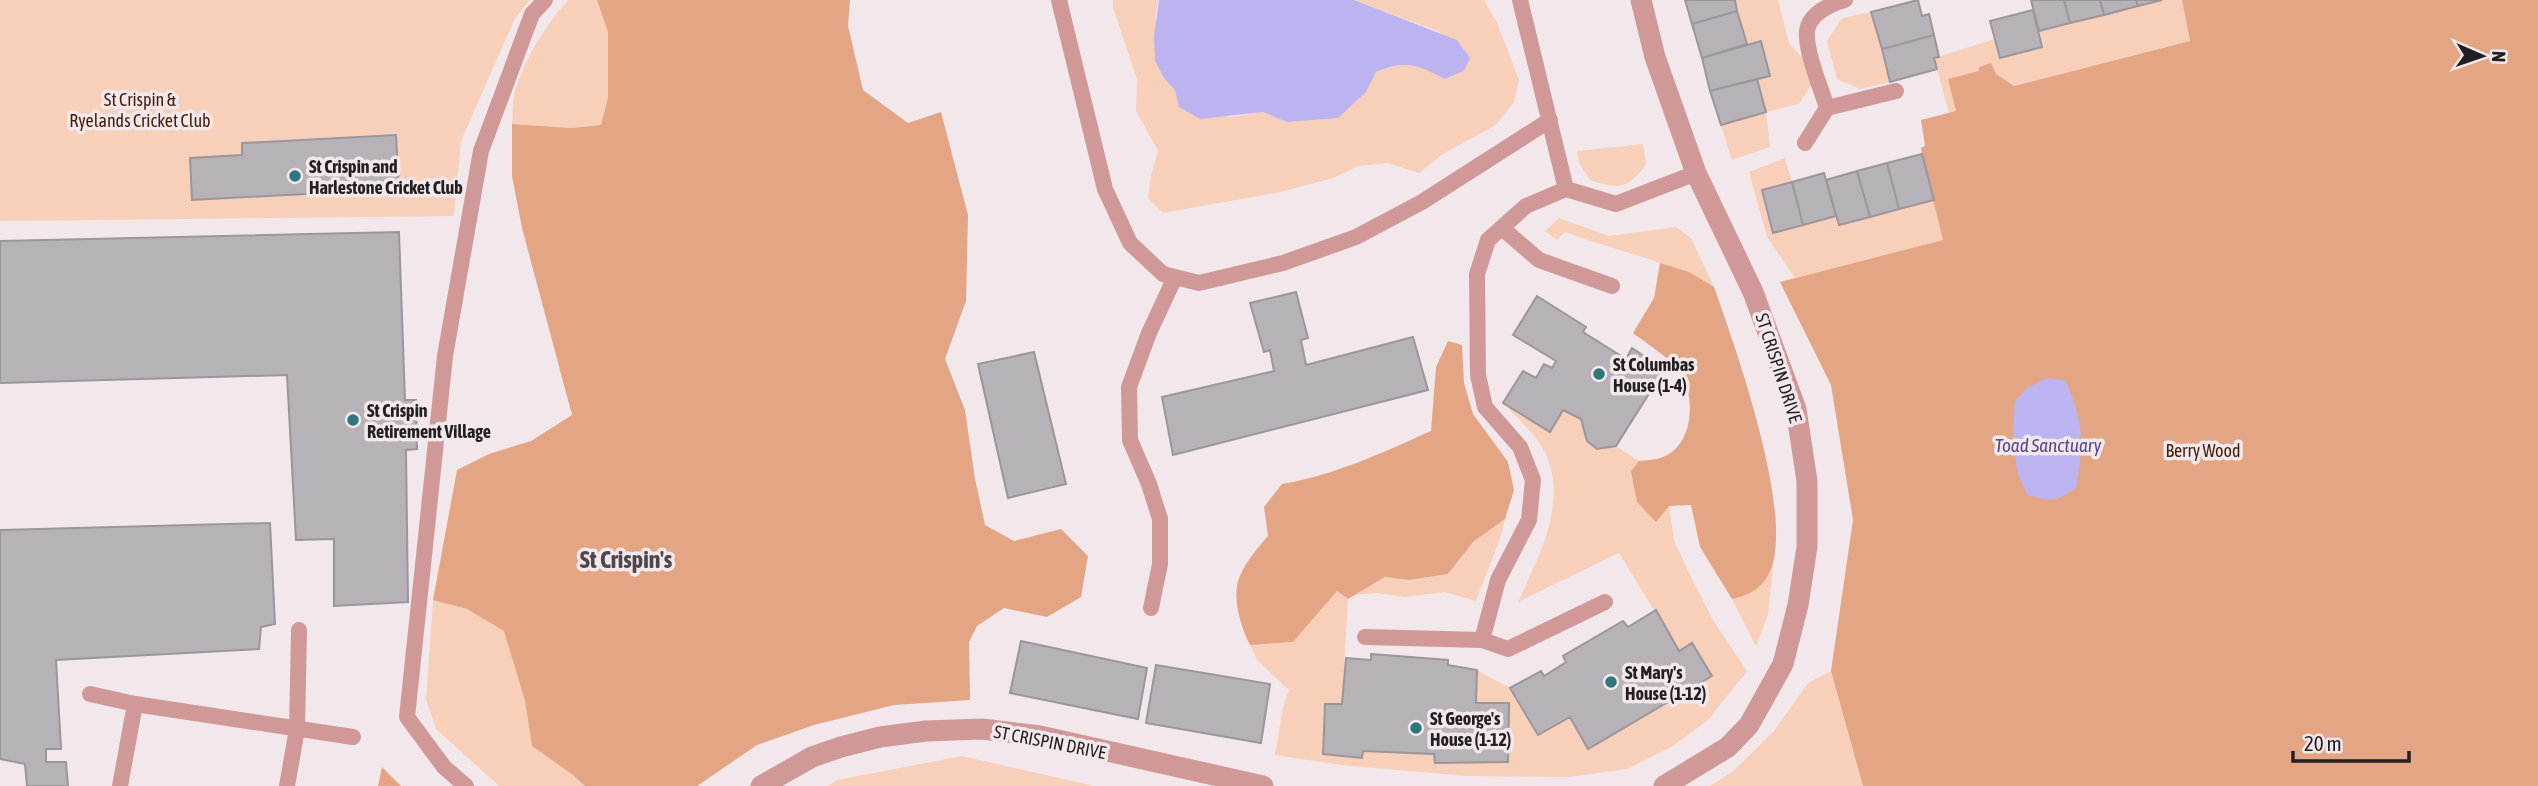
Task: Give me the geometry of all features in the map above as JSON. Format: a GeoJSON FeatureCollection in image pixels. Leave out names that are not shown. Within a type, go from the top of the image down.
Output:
{"type":"FeatureCollection","features":[{"type":"Feature","properties":{"kind":"street","name":"ST CRISPIN DRIVE"},"geometry":{"type":"LineString","coordinates":[[1641,0],[1655,57],[1696,173],[1753,292],[1796,409],[1807,481],[1807,547],[1798,606],[1783,664],[1749,725],[1728,747],[1664,786]]}},
{"type":"Feature","properties":{"kind":"street","name":"ST CRISPIN DRIVE"},"geometry":{"type":"LineString","coordinates":[[761,786],[812,757],[841,747],[880,737],[926,731],[982,729],[1040,736],[1263,786]]}},
{"type":"Feature","properties":{"kind":"lane"},"geometry":{"type":"LineString","coordinates":[[466,786],[444,767],[407,717],[445,356],[481,151],[532,14],[545,0]]}},
{"type":"Feature","properties":{"kind":"lane"},"geometry":{"type":"LineString","coordinates":[[1059,0],[1105,189],[1130,243],[1163,274],[1199,283],[1283,263],[1356,237],[1422,202],[1550,120]]}},
{"type":"Feature","properties":{"kind":"lane"},"geometry":{"type":"LineString","coordinates":[[1520,0],[1566,189]]}},
{"type":"Feature","properties":{"kind":"lane"},"geometry":{"type":"LineString","coordinates":[[1827,108],[1810,51],[1807,30],[1816,14],[1845,0]]}},
{"type":"Feature","properties":{"kind":"lane"},"geometry":{"type":"LineString","coordinates":[[1805,143],[1827,108],[1896,91]]}},
{"type":"Feature","properties":{"kind":"lane"},"geometry":{"type":"LineString","coordinates":[[1482,640],[1498,580],[1528,520],[1533,480],[1520,447],[1485,407],[1478,375],[1477,274],[1488,240],[1526,206],[1566,189],[1616,204],[1696,173]]}},
{"type":"Feature","properties":{"kind":"lane"},"geometry":{"type":"LineString","coordinates":[[1502,228],[1539,260],[1612,286]]}},
{"type":"Feature","properties":{"kind":"lane"},"geometry":{"type":"LineString","coordinates":[[1151,608],[1160,564],[1160,519],[1149,484],[1130,440],[1129,387],[1149,333],[1175,277]]}},
{"type":"Feature","properties":{"kind":"lane"},"geometry":{"type":"LineString","coordinates":[[1365,637],[1482,640],[1508,649],[1605,602]]}},
{"type":"Feature","properties":{"kind":"lane"},"geometry":{"type":"LineString","coordinates":[[287,786],[298,729],[299,630]]}},
{"type":"Feature","properties":{"kind":"lane"},"geometry":{"type":"LineString","coordinates":[[90,694],[135,704],[353,737]]}},
{"type":"Feature","properties":{"kind":"lane"},"geometry":{"type":"LineString","coordinates":[[120,786],[135,704]]}},
{"type":"Feature","properties":{"kind":"green space","name":"St Crispin & Ryelands Cricket Club"},"geometry":{"type":"Polygon","coordinates":[[[0,0],[530,0],[515,18],[461,141],[454,216],[0,221],[0,0]]]}},
{"type":"Feature","properties":{"kind":"green space"},"geometry":{"type":"Polygon","coordinates":[[[568,0],[597,0],[608,32],[608,97],[601,125],[571,128],[512,124],[514,96],[523,70],[543,33],[568,0]]]}},
{"type":"Feature","properties":{"kind":"green space"},"geometry":{"type":"Polygon","coordinates":[[[597,0],[850,0],[848,26],[863,90],[908,123],[941,112],[968,215],[966,301],[945,359],[965,410],[985,525],[1014,541],[1061,529],[1088,556],[1081,597],[1047,617],[1004,608],[977,626],[969,642],[970,700],[894,705],[814,725],[757,745],[697,786],[585,786],[532,746],[525,701],[504,631],[467,609],[433,600],[457,470],[489,454],[531,441],[572,415],[522,228],[512,176],[512,124],[571,128],[601,125],[608,97],[608,32],[597,0]]]}},
{"type":"Feature","properties":{"kind":"green space"},"geometry":{"type":"Polygon","coordinates":[[[1113,0],[1159,0],[1155,16],[1164,78],[1175,90],[1229,117],[1263,112],[1287,122],[1366,92],[1375,72],[1394,66],[1410,65],[1444,78],[1440,32],[1354,0],[1484,0],[1498,25],[1519,80],[1514,102],[1496,125],[1443,154],[1419,173],[1388,163],[1359,166],[1333,178],[1281,192],[1163,213],[1148,198],[1158,151],[1136,111],[1137,80],[1113,0]]]}},
{"type":"Feature","properties":{"kind":"green space"},"geometry":{"type":"Polygon","coordinates":[[[1735,0],[1778,0],[1789,43],[1804,60],[1812,84],[1799,104],[1766,112],[1757,79],[1770,75],[1761,41],[1747,44],[1735,0]]]}},
{"type":"Feature","properties":{"kind":"green space"},"geometry":{"type":"Polygon","coordinates":[[[2162,0],[2182,0],[2190,41],[2014,86],[1995,74],[1991,63],[1979,67],[1980,71],[1956,111],[1949,113],[1934,58],[1995,39],[2000,58],[2042,47],[2039,31],[2162,0]]]}},
{"type":"Feature","properties":{"kind":"green space","name":"Berry Wood"},"geometry":{"type":"Polygon","coordinates":[[[2182,0],[2538,0],[2538,786],[1863,786],[1831,671],[1853,520],[1831,385],[1780,282],[1943,240],[1922,154],[1921,148],[1925,146],[1921,120],[1956,111],[1948,79],[1979,71],[1979,67],[1991,63],[1996,74],[2014,86],[2190,41],[2182,0]]]}},
{"type":"Feature","properties":{"kind":"green space"},"geometry":{"type":"Polygon","coordinates":[[[1871,12],[1890,82],[1860,89],[1837,79],[1827,41],[1842,18],[1871,12]]]}},
{"type":"Feature","properties":{"kind":"green space"},"geometry":{"type":"Polygon","coordinates":[[[1766,112],[1770,147],[1732,160],[1721,125],[1766,112]]]}},
{"type":"Feature","properties":{"kind":"green space"},"geometry":{"type":"Polygon","coordinates":[[[1643,144],[1646,165],[1633,179],[1621,185],[1590,180],[1579,163],[1577,151],[1643,144]]]}},
{"type":"Feature","properties":{"kind":"green space"},"geometry":{"type":"Polygon","coordinates":[[[1785,158],[1792,182],[1762,190],[1773,233],[1836,216],[1839,225],[1934,200],[1944,240],[1795,278],[1767,237],[1749,172],[1785,158]]]}},
{"type":"Feature","properties":{"kind":"green space"},"geometry":{"type":"Polygon","coordinates":[[[1559,218],[1609,236],[1676,227],[1691,238],[1714,287],[1660,263],[1565,232],[1557,240],[1545,231],[1559,218]]]}},
{"type":"Feature","properties":{"kind":"green space"},"geometry":{"type":"Polygon","coordinates":[[[1660,263],[1689,272],[1714,287],[1748,390],[1770,477],[1775,518],[1775,552],[1767,577],[1760,585],[1748,594],[1732,599],[1700,547],[1691,505],[1669,506],[1656,522],[1637,502],[1631,471],[1639,461],[1658,459],[1671,452],[1680,444],[1689,420],[1688,394],[1679,371],[1633,333],[1654,298],[1660,263]]]}},
{"type":"Feature","properties":{"kind":"green space"},"geometry":{"type":"Polygon","coordinates":[[[1448,341],[1462,345],[1464,383],[1473,414],[1508,462],[1514,490],[1505,519],[1473,542],[1448,574],[1409,580],[1385,577],[1348,599],[1337,591],[1293,642],[1250,645],[1239,617],[1237,587],[1245,567],[1268,536],[1264,507],[1282,484],[1340,469],[1431,431],[1436,367],[1448,341]]]}},
{"type":"Feature","properties":{"kind":"green space"},"geometry":{"type":"Polygon","coordinates":[[[1503,403],[1550,432],[1563,410],[1581,419],[1597,449],[1616,446],[1639,461],[1631,471],[1669,506],[1674,540],[1688,571],[1713,620],[1747,671],[1708,720],[1673,746],[1627,769],[1570,777],[1466,776],[1341,765],[1275,755],[1283,707],[1289,690],[1257,660],[1250,645],[1293,642],[1337,591],[1348,599],[1342,704],[1325,704],[1323,754],[1362,758],[1363,751],[1434,754],[1435,763],[1508,761],[1508,703],[1476,703],[1477,670],[1510,688],[1538,735],[1570,717],[1588,749],[1711,676],[1692,644],[1679,651],[1619,553],[1518,602],[1548,531],[1554,494],[1547,457],[1539,442],[1503,403]]]}},
{"type":"Feature","properties":{"kind":"green space"},"geometry":{"type":"Polygon","coordinates":[[[1505,519],[1476,601],[1445,592],[1405,597],[1377,593],[1355,595],[1385,577],[1409,580],[1448,574],[1473,542],[1505,519]]]}},
{"type":"Feature","properties":{"kind":"green space"},"geometry":{"type":"Polygon","coordinates":[[[1775,550],[1768,615],[1756,646],[1732,599],[1742,597],[1757,588],[1766,576],[1775,550]]]}},
{"type":"Feature","properties":{"kind":"green space"},"geometry":{"type":"Polygon","coordinates":[[[433,600],[467,609],[504,630],[525,701],[532,746],[585,786],[499,786],[436,729],[426,700],[433,600]]]}},
{"type":"Feature","properties":{"kind":"green space"},"geometry":{"type":"Polygon","coordinates":[[[1831,671],[1863,786],[1710,786],[1732,772],[1774,731],[1808,683],[1831,671]]]}},
{"type":"Feature","properties":{"kind":"green space"},"geometry":{"type":"Polygon","coordinates":[[[962,756],[1094,786],[828,786],[837,780],[962,756]]]}},
{"type":"Feature","properties":{"kind":"green space"},"geometry":{"type":"Polygon","coordinates":[[[382,767],[401,786],[378,786],[382,767]]]}},
{"type":"Feature","properties":{"kind":"water"},"geometry":{"type":"Polygon","coordinates":[[[1159,0],[1354,0],[1457,40],[1470,58],[1464,71],[1444,79],[1410,65],[1394,66],[1376,72],[1366,92],[1338,118],[1287,122],[1263,112],[1200,119],[1179,107],[1175,90],[1164,78],[1155,61],[1154,36],[1159,0]]]}},
{"type":"Feature","properties":{"kind":"water","name":"Toad Sanctuary"},"geometry":{"type":"Polygon","coordinates":[[[2047,378],[2065,380],[2076,408],[2081,433],[2076,488],[2063,496],[2048,500],[2027,495],[2017,471],[2013,436],[2015,401],[2027,388],[2047,378]]]}},
{"type":"Feature","properties":{"kind":"building"},"geometry":{"type":"Polygon","coordinates":[[[1685,0],[1735,0],[1737,11],[1692,24],[1685,0]]]}},
{"type":"Feature","properties":{"kind":"building"},"geometry":{"type":"Polygon","coordinates":[[[1918,0],[1922,16],[1929,14],[1934,35],[1882,49],[1871,12],[1918,0]]]}},
{"type":"Feature","properties":{"kind":"building"},"geometry":{"type":"Polygon","coordinates":[[[2031,0],[2064,0],[2070,23],[2039,31],[2031,0]]]}},
{"type":"Feature","properties":{"kind":"building"},"geometry":{"type":"Polygon","coordinates":[[[2064,0],[2100,0],[2104,15],[2070,23],[2064,0]]]}},
{"type":"Feature","properties":{"kind":"building"},"geometry":{"type":"Polygon","coordinates":[[[2100,0],[2136,0],[2138,6],[2104,15],[2100,0]]]}},
{"type":"Feature","properties":{"kind":"building"},"geometry":{"type":"Polygon","coordinates":[[[2136,0],[2162,0],[2138,6],[2136,0]]]}},
{"type":"Feature","properties":{"kind":"building"},"geometry":{"type":"Polygon","coordinates":[[[2033,10],[2042,47],[2000,58],[1990,21],[2033,10]]]}},
{"type":"Feature","properties":{"kind":"building"},"geometry":{"type":"Polygon","coordinates":[[[1737,11],[1747,44],[1702,58],[1692,24],[1737,11]]]}},
{"type":"Feature","properties":{"kind":"building"},"geometry":{"type":"Polygon","coordinates":[[[1934,35],[1939,57],[1934,58],[1937,69],[1890,82],[1882,49],[1934,35]]]}},
{"type":"Feature","properties":{"kind":"building"},"geometry":{"type":"Polygon","coordinates":[[[1761,41],[1770,76],[1710,91],[1702,58],[1761,41]]]}},
{"type":"Feature","properties":{"kind":"building"},"geometry":{"type":"Polygon","coordinates":[[[1757,79],[1766,112],[1721,125],[1710,91],[1757,79]]]}},
{"type":"Feature","properties":{"kind":"building","name":"St Crispin and Harlestone Cricket Club"},"geometry":{"type":"Polygon","coordinates":[[[396,135],[399,189],[192,200],[190,158],[242,155],[242,143],[396,135]]]}},
{"type":"Feature","properties":{"kind":"building"},"geometry":{"type":"Polygon","coordinates":[[[1922,154],[1934,200],[1899,209],[1887,163],[1922,154]]]}},
{"type":"Feature","properties":{"kind":"building"},"geometry":{"type":"Polygon","coordinates":[[[1887,163],[1899,209],[1870,217],[1857,171],[1887,163]]]}},
{"type":"Feature","properties":{"kind":"building"},"geometry":{"type":"Polygon","coordinates":[[[1857,171],[1870,217],[1839,225],[1826,180],[1857,171]]]}},
{"type":"Feature","properties":{"kind":"building"},"geometry":{"type":"Polygon","coordinates":[[[1824,173],[1836,216],[1803,225],[1792,182],[1824,173]]]}},
{"type":"Feature","properties":{"kind":"building"},"geometry":{"type":"Polygon","coordinates":[[[1792,182],[1803,225],[1773,233],[1762,190],[1792,182]]]}},
{"type":"Feature","properties":{"kind":"building","name":"St Crispin Retirement Village"},"geometry":{"type":"Polygon","coordinates":[[[399,232],[405,400],[416,400],[417,449],[406,450],[408,602],[334,606],[334,539],[296,540],[287,375],[0,383],[0,241],[399,232]]]}},
{"type":"Feature","properties":{"kind":"building"},"geometry":{"type":"Polygon","coordinates":[[[1296,292],[1308,338],[1301,340],[1306,365],[1413,337],[1428,390],[1173,455],[1162,397],[1274,371],[1270,350],[1264,352],[1250,303],[1296,292]]]}},
{"type":"Feature","properties":{"kind":"building","name":"St Columbas House (1-4)"},"geometry":{"type":"Polygon","coordinates":[[[1537,296],[1586,327],[1583,332],[1626,359],[1632,348],[1664,370],[1616,446],[1597,449],[1587,441],[1581,419],[1563,410],[1550,432],[1503,403],[1523,371],[1536,378],[1544,364],[1552,368],[1556,361],[1513,335],[1537,296]]]}},
{"type":"Feature","properties":{"kind":"building"},"geometry":{"type":"Polygon","coordinates":[[[1034,352],[1066,484],[1008,498],[978,364],[1034,352]]]}},
{"type":"Feature","properties":{"kind":"building"},"geometry":{"type":"Polygon","coordinates":[[[270,523],[275,624],[261,627],[259,649],[56,660],[61,749],[46,749],[46,762],[66,762],[68,786],[27,786],[25,764],[0,759],[0,530],[270,523]]]}},
{"type":"Feature","properties":{"kind":"building","name":"St Mary's House (1-12)"},"geometry":{"type":"Polygon","coordinates":[[[1656,610],[1679,651],[1692,643],[1712,676],[1588,749],[1570,717],[1538,735],[1510,688],[1541,671],[1544,676],[1566,662],[1563,656],[1623,621],[1628,627],[1656,610]]]}},
{"type":"Feature","properties":{"kind":"building"},"geometry":{"type":"Polygon","coordinates":[[[1021,641],[1147,668],[1138,719],[1010,693],[1021,641]]]}},
{"type":"Feature","properties":{"kind":"building","name":"St George's House (1-12)"},"geometry":{"type":"Polygon","coordinates":[[[1371,654],[1448,660],[1448,665],[1477,670],[1476,703],[1509,703],[1508,762],[1435,763],[1434,754],[1363,751],[1362,758],[1323,754],[1325,704],[1342,704],[1346,658],[1371,660],[1371,654]]]}},
{"type":"Feature","properties":{"kind":"building"},"geometry":{"type":"Polygon","coordinates":[[[1156,665],[1270,684],[1261,743],[1146,723],[1156,665]]]}},
{"type":"Feature","properties":{"kind":"place","name":"St Crispin and Harlestone Cricket Club"},"geometry":{"type":"Point","coordinates":[295,176]}},
{"type":"Feature","properties":{"kind":"place","name":"St Columbas House (1-4)"},"geometry":{"type":"Point","coordinates":[1599,374]}},
{"type":"Feature","properties":{"kind":"place","name":"St Crispin Retirement Village"},"geometry":{"type":"Point","coordinates":[353,420]}},
{"type":"Feature","properties":{"kind":"place","name":"St Mary's House (1-12)"},"geometry":{"type":"Point","coordinates":[1611,682]}},
{"type":"Feature","properties":{"kind":"place","name":"St George's House (1-12)"},"geometry":{"type":"Point","coordinates":[1416,728]}},
{"type":"Feature","properties":{"kind":"district","name":"St Crispin's"},"geometry":{"type":"Point","coordinates":[626,559]}}]}
